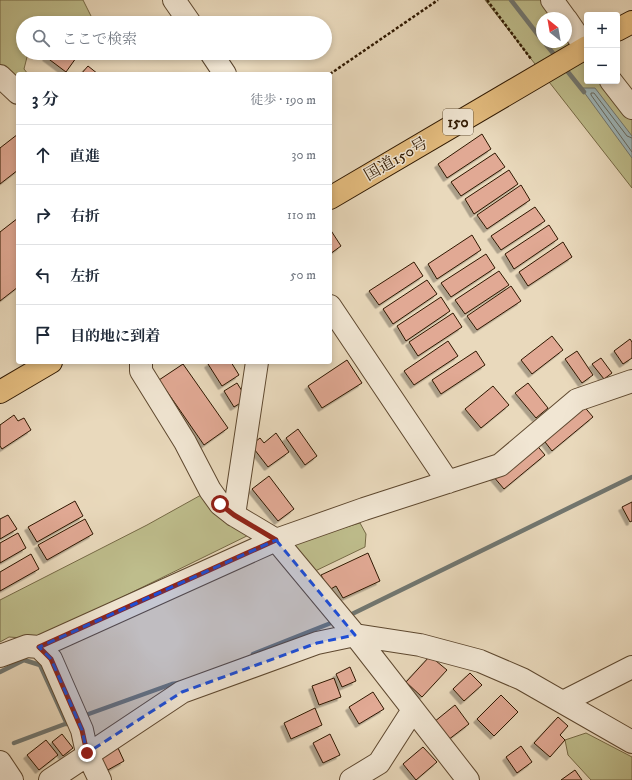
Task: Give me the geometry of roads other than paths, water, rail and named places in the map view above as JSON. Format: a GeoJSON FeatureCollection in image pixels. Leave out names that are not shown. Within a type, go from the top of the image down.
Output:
{"type":"FeatureCollection","features":[{"type":"Feature","properties":{"kind":"highway"},"geometry":{"type":"LineString","coordinates":[[620,28],[632,22]]}},
{"type":"Feature","properties":{"kind":"highway","name":"国道150号"},"geometry":{"type":"LineString","coordinates":[[332,197],[584,49]]}},
{"type":"Feature","properties":{"kind":"highway"},"geometry":{"type":"LineString","coordinates":[[0,392],[48,364]]}},
{"type":"Feature","properties":{"kind":"street"},"geometry":{"type":"LineString","coordinates":[[174,0],[185,16]]}},
{"type":"Feature","properties":{"kind":"street"},"geometry":{"type":"LineString","coordinates":[[564,10],[584,45]]}},
{"type":"Feature","properties":{"kind":"street"},"geometry":{"type":"LineString","coordinates":[[216,60],[225,72]]}},
{"type":"Feature","properties":{"kind":"street"},"geometry":{"type":"LineString","coordinates":[[0,76],[16,90]]}},
{"type":"Feature","properties":{"kind":"street"},"geometry":{"type":"LineString","coordinates":[[613,84],[632,108]]}},
{"type":"Feature","properties":{"kind":"street"},"geometry":{"type":"LineString","coordinates":[[332,309],[448,482]]}},
{"type":"Feature","properties":{"kind":"street"},"geometry":{"type":"LineString","coordinates":[[141,364],[141,371],[185,442],[210,490],[220,504],[234,515],[276,540],[355,635],[468,780]]}},
{"type":"Feature","properties":{"kind":"street"},"geometry":{"type":"LineString","coordinates":[[234,515],[257,364]]}},
{"type":"Feature","properties":{"kind":"street"},"geometry":{"type":"LineString","coordinates":[[0,656],[27,646],[39,647],[276,540],[364,509],[500,465],[578,400],[632,382]]}},
{"type":"Feature","properties":{"kind":"street"},"geometry":{"type":"LineString","coordinates":[[50,780],[87,753],[182,692],[317,643],[355,635],[420,645],[480,661],[522,679],[632,742]]}},
{"type":"Feature","properties":{"kind":"street"},"geometry":{"type":"LineString","coordinates":[[39,647],[51,659],[82,730],[87,753],[100,780]]}},
{"type":"Feature","properties":{"kind":"street"},"geometry":{"type":"LineString","coordinates":[[563,702],[632,667]]}},
{"type":"Feature","properties":{"kind":"street"},"geometry":{"type":"LineString","coordinates":[[351,780],[379,763],[413,710]]}},
{"type":"Feature","properties":{"kind":"street"},"geometry":{"type":"LineString","coordinates":[[0,762],[12,780]]}},
{"type":"Feature","properties":{"kind":"water"},"geometry":{"type":"Polygon","coordinates":[[[581,88],[595,88],[632,136],[632,158],[581,88]]]}},
{"type":"Feature","properties":{"kind":"waterway"},"geometry":{"type":"LineString","coordinates":[[511,0],[536,32]]}},
{"type":"Feature","properties":{"kind":"waterway"},"geometry":{"type":"LineString","coordinates":[[549,48],[557,58]]}},
{"type":"Feature","properties":{"kind":"waterway"},"geometry":{"type":"LineString","coordinates":[[564,67],[584,92]]}},
{"type":"Feature","properties":{"kind":"waterway"},"geometry":{"type":"LineString","coordinates":[[348,616],[632,477]]}},
{"type":"Feature","properties":{"kind":"waterway"},"geometry":{"type":"LineString","coordinates":[[253,654],[336,621]]}},
{"type":"Feature","properties":{"kind":"waterway"},"geometry":{"type":"LineString","coordinates":[[0,672],[24,660],[40,665],[67,724]]}},
{"type":"Feature","properties":{"kind":"waterway"},"geometry":{"type":"LineString","coordinates":[[83,716],[172,684],[179,683]]}},
{"type":"Feature","properties":{"kind":"waterway"},"geometry":{"type":"LineString","coordinates":[[14,743],[73,721]]}}]}
